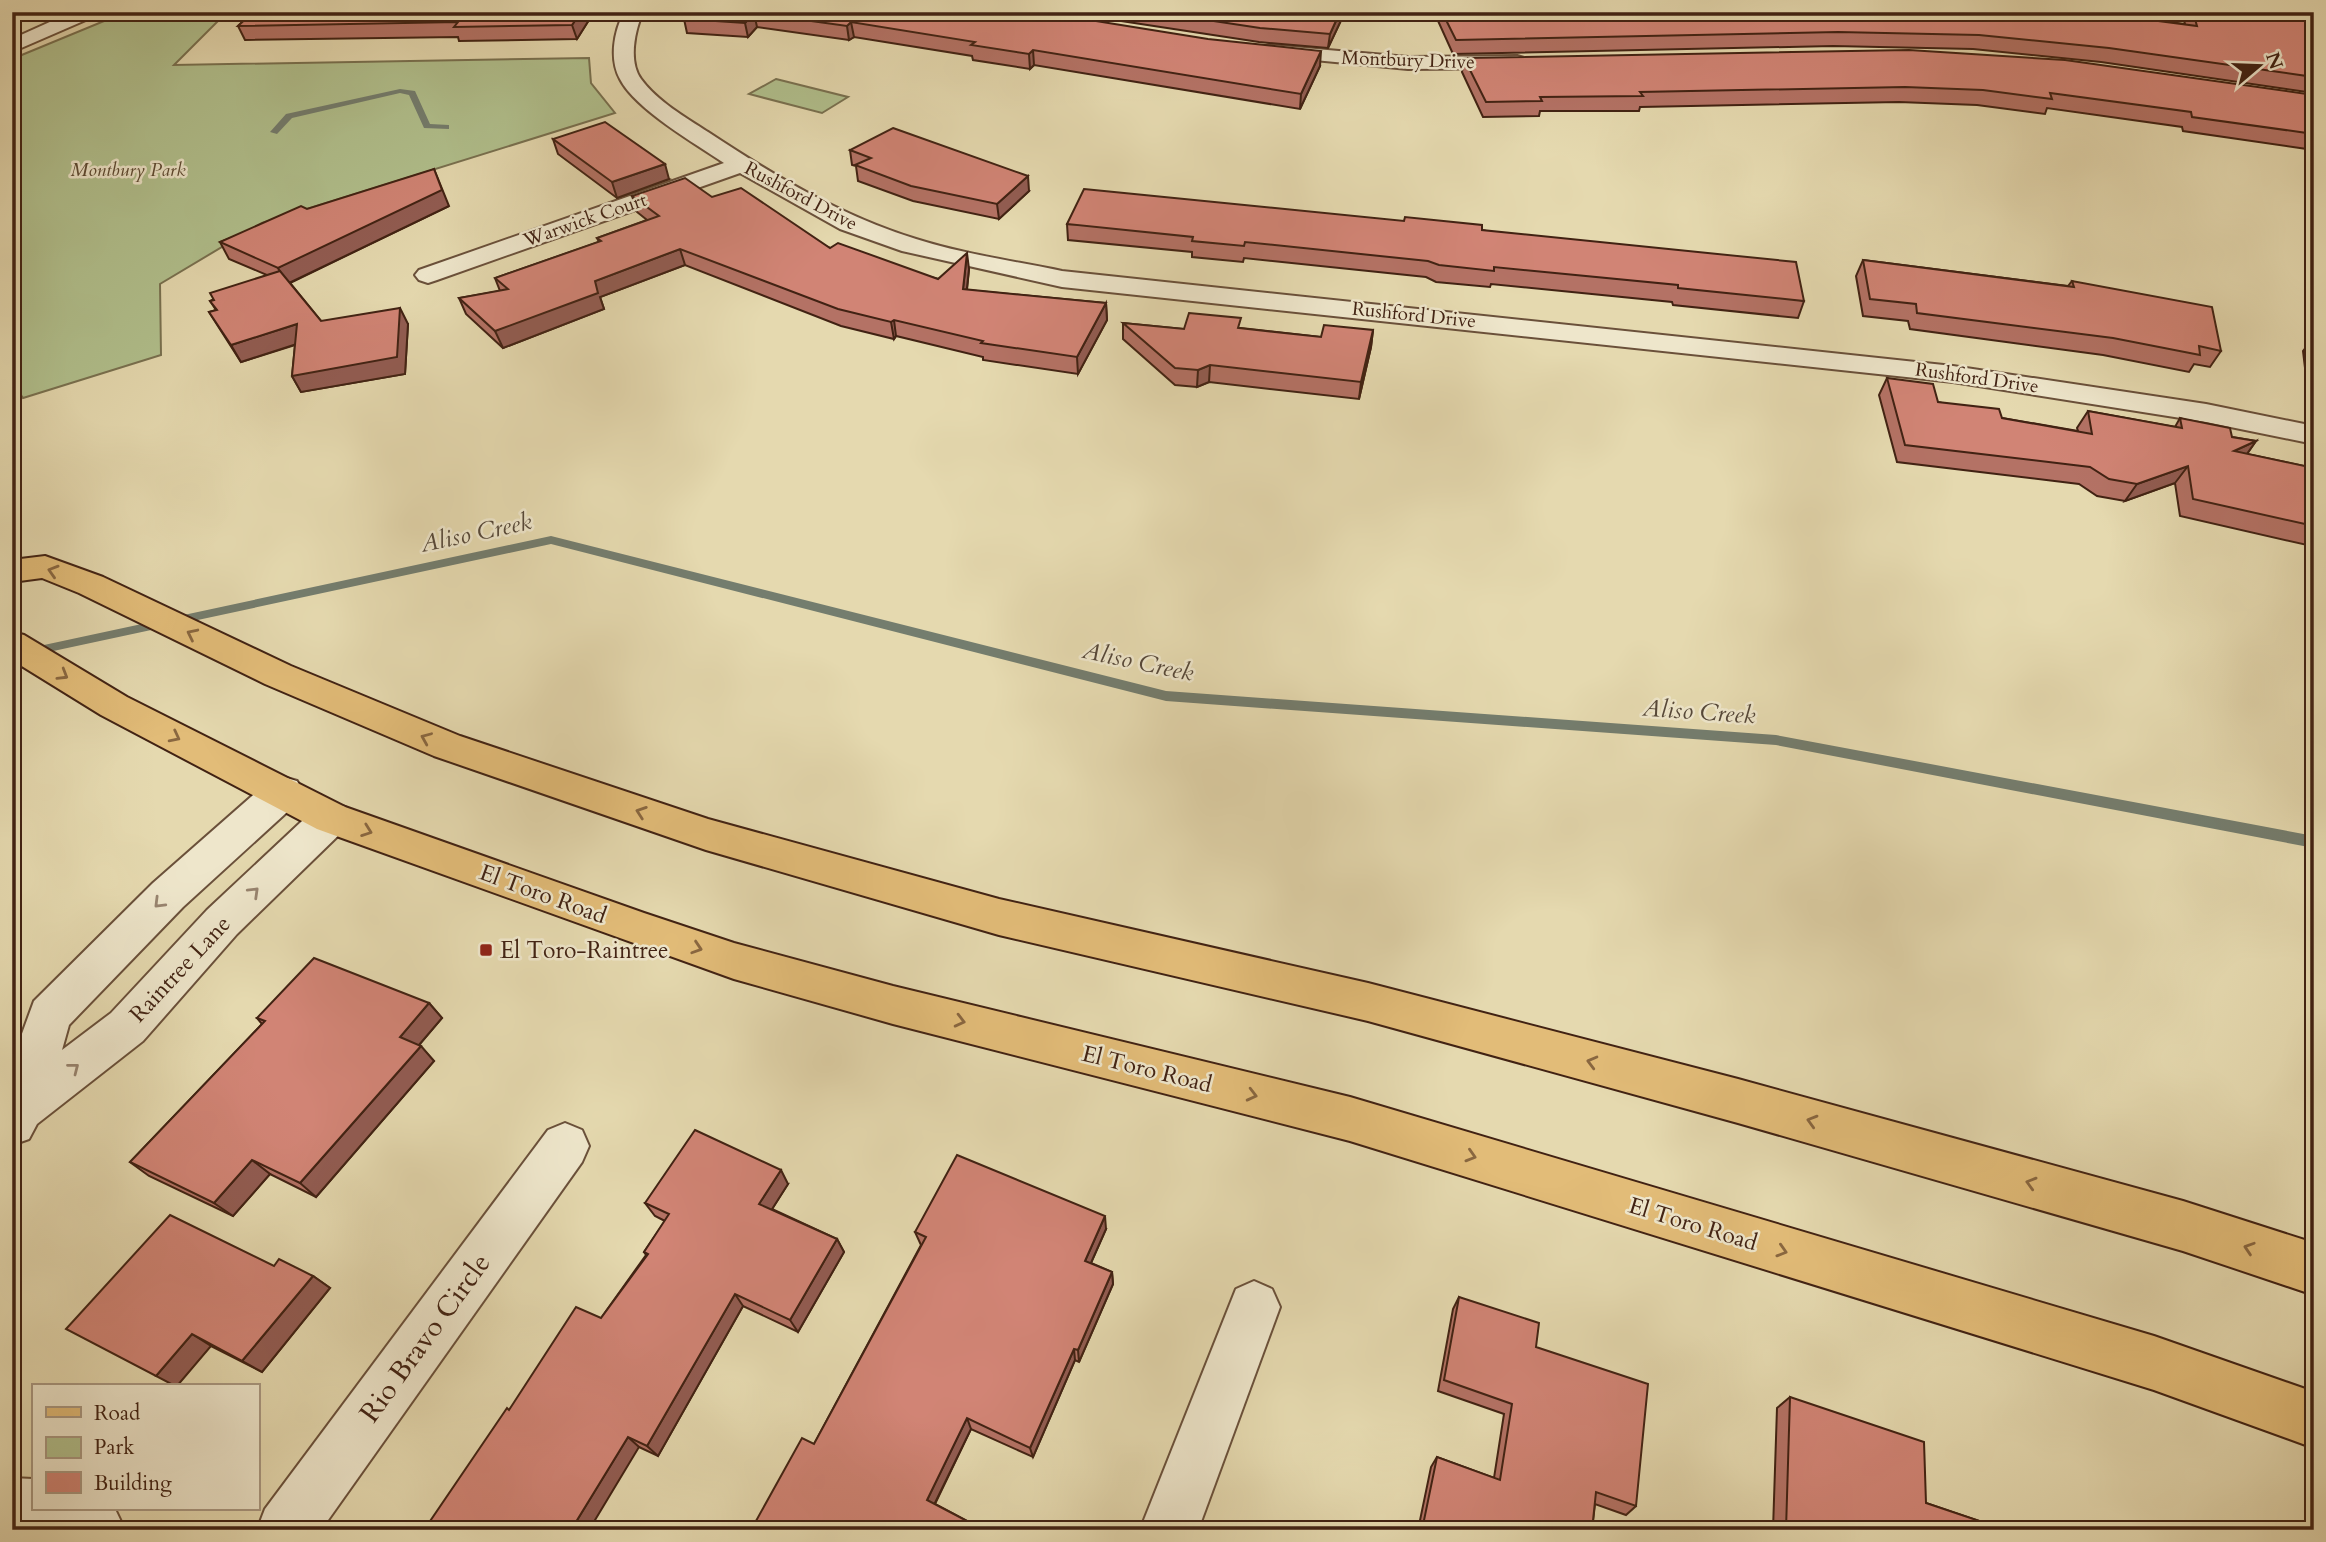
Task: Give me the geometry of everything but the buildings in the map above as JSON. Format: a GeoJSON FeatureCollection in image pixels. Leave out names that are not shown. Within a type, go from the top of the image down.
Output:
{"type":"FeatureCollection","features":[{"type":"Feature","properties":{"kind":"main road"},"geometry":{"type":"LineString","coordinates":[[12,571],[44,567],[92,585],[254,664],[447,746],[706,834],[999,917],[1368,1002],[1738,1101],[2183,1226],[2314,1269]]}},
{"type":"Feature","properties":{"kind":"main road","name":"El Toro Road"},"geometry":{"type":"LineString","coordinates":[[12,644],[114,706],[331,818],[639,929],[734,961],[893,1005],[1350,1119],[2154,1363],[2314,1420]]}},
{"type":"Feature","properties":{"kind":"street"},"geometry":{"type":"LineString","coordinates":[[12,46],[88,12]]}},
{"type":"Feature","properties":{"kind":"street","name":"Rushford Drive"},"geometry":{"type":"LineString","coordinates":[[634,12],[627,26],[624,60],[630,79],[648,98],[675,120],[742,164],[849,224],[911,246],[1062,279],[1953,374],[2206,413],[2314,435]]}},
{"type":"Feature","properties":{"kind":"street","name":"Montbury Drive"},"geometry":{"type":"LineString","coordinates":[[1246,49],[1408,63],[1538,62]]}},
{"type":"Feature","properties":{"kind":"street","name":"Warwick Court"},"geometry":{"type":"LineString","coordinates":[[428,275],[742,164]]}},
{"type":"Feature","properties":{"kind":"street","name":"Raintree Lane"},"geometry":{"type":"LineString","coordinates":[[15,1114],[50,1015],[167,895],[283,792]]}},
{"type":"Feature","properties":{"kind":"street","name":"Raintree Lane"},"geometry":{"type":"LineString","coordinates":[[15,1114],[127,1027],[222,922],[331,818]]}},
{"type":"Feature","properties":{"kind":"street"},"geometry":{"type":"LineString","coordinates":[[121,941],[184,964]]}},
{"type":"Feature","properties":{"kind":"street","name":"Rio Bravo Circle"},"geometry":{"type":"LineString","coordinates":[[286,1530],[565,1146]]}},
{"type":"Feature","properties":{"kind":"street"},"geometry":{"type":"LineString","coordinates":[[1169,1530],[1254,1307]]}},
{"type":"Feature","properties":{"kind":"street"},"geometry":{"type":"LineString","coordinates":[[12,1507],[32,1508]]}},
{"type":"Feature","properties":{"kind":"street"},"geometry":{"type":"LineString","coordinates":[[54,1510],[96,1530]]}},
{"type":"Feature","properties":{"kind":"green space","name":"Montbury Park"},"geometry":{"type":"Polygon","coordinates":[[[227,12],[174,65],[589,58],[591,83],[615,113],[262,223],[160,284],[161,355],[23,398],[12,382],[12,59],[121,14],[227,12]]]}},
{"type":"Feature","properties":{"kind":"green space"},"geometry":{"type":"Polygon","coordinates":[[[776,79],[848,97],[822,113],[749,94],[776,79]]]}},
{"type":"Feature","properties":{"kind":"waterway"},"geometry":{"type":"LineString","coordinates":[[274,132],[289,116],[400,91],[412,93],[427,126],[446,127]]}},
{"type":"Feature","properties":{"kind":"waterway","name":"Aliso Creek"},"geometry":{"type":"LineString","coordinates":[[30,652],[551,540],[1166,696],[1776,740],[2314,842]]}},
{"type":"Feature","properties":{"kind":"place","name":"El Toro-Raintree"},"geometry":{"type":"Point","coordinates":[486,950]}}]}
